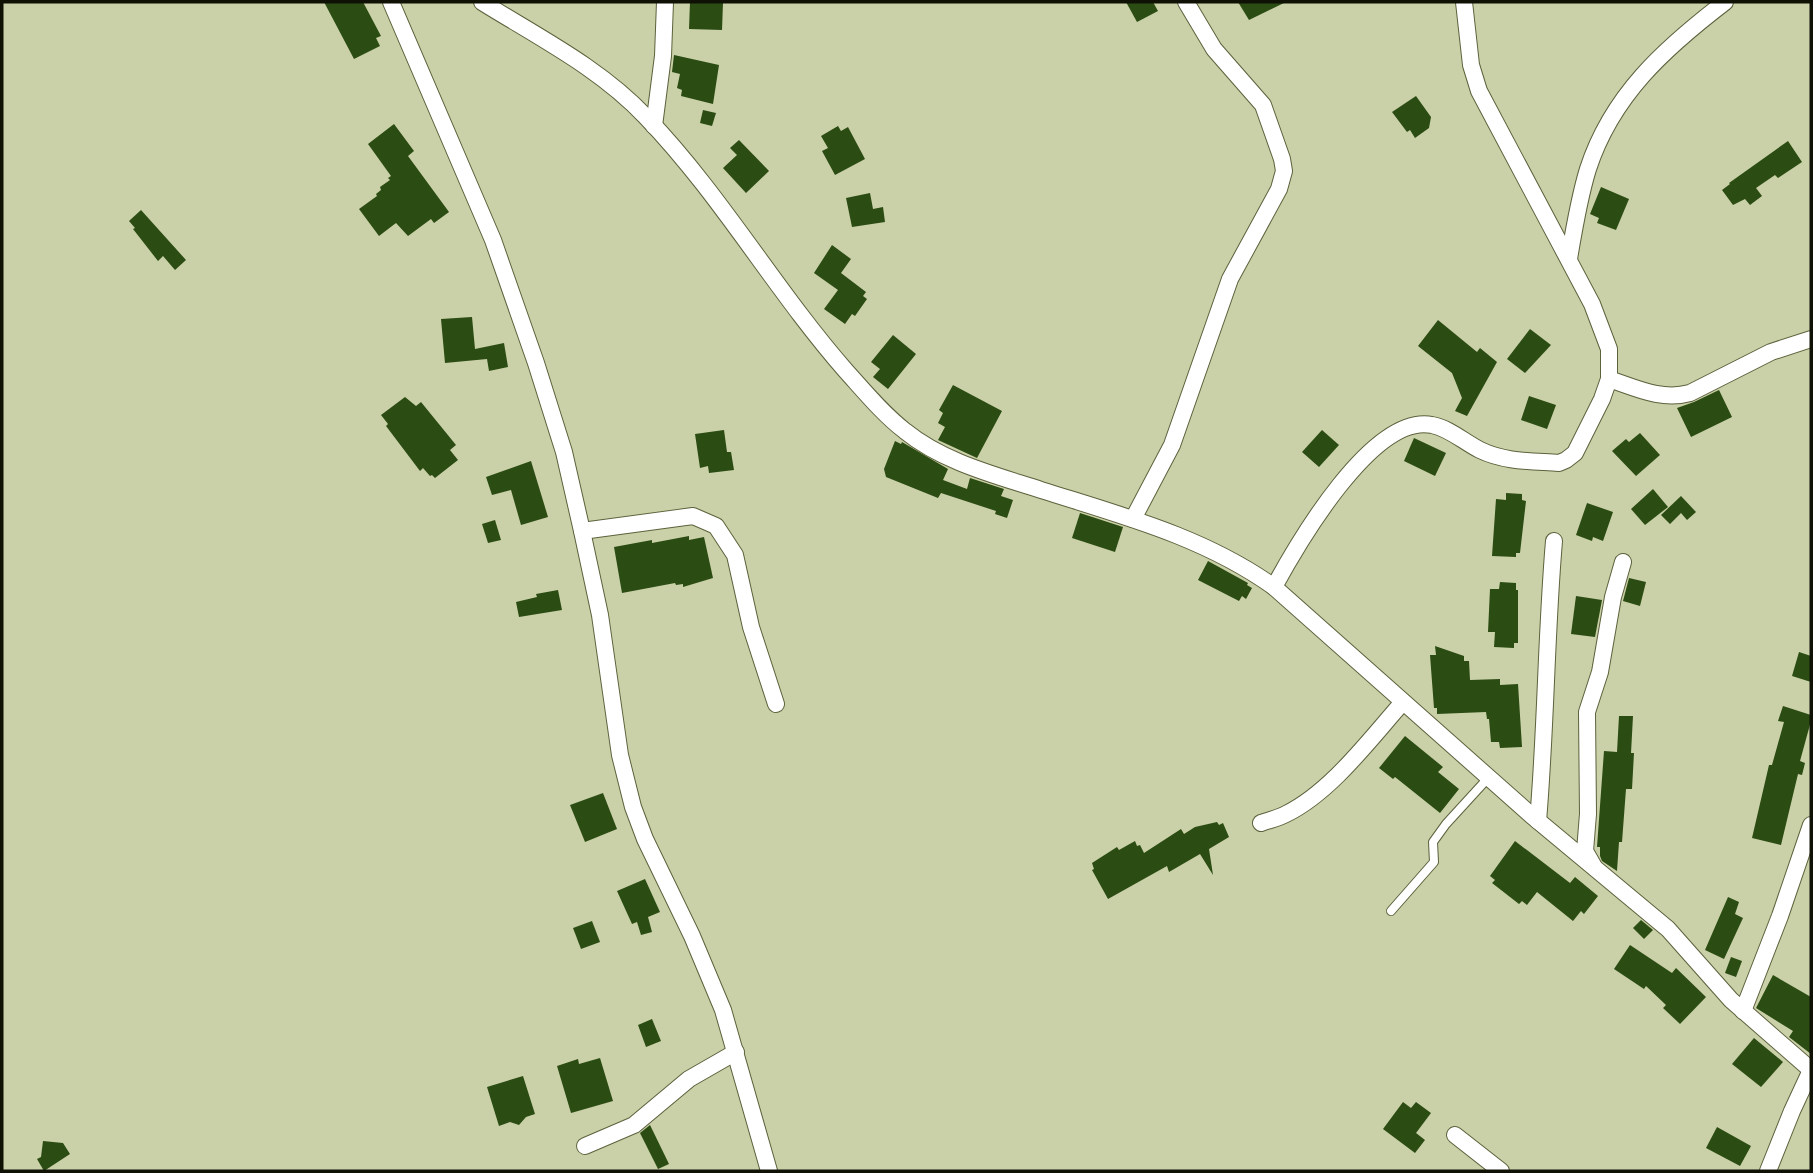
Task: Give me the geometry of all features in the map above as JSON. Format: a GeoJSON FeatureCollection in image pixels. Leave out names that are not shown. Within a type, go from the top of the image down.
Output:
{"type":"FeatureCollection","features":[{"type":"Feature","properties":{"kind":"street"},"geometry":{"type":"LineString","coordinates":[[391,2],[493,240],[537,363],[564,452],[582,531],[600,615],[620,755],[631,798],[645,839],[723,1010],[769,1171]]}},
{"type":"Feature","properties":{"kind":"street"},"geometry":{"type":"LineString","coordinates":[[482,2],[592,70],[620,92],[654,126],[705,186],[809,329],[869,396],[919,442],[959,461],[1133,519],[1212,549],[1242,565],[1274,587],[1538,821],[1668,929],[1743,1011],[1811,1070],[1791,1111],[1768,1171]]}},
{"type":"Feature","properties":{"kind":"street"},"geometry":{"type":"LineString","coordinates":[[654,126],[663,56],[665,2]]}},
{"type":"Feature","properties":{"kind":"street"},"geometry":{"type":"LineString","coordinates":[[1133,519],[1171,445],[1230,279],[1279,189],[1284,171],[1263,106],[1214,49],[1186,2]]}},
{"type":"Feature","properties":{"kind":"street"},"geometry":{"type":"LineString","coordinates":[[1274,587],[1325,505],[1348,476],[1387,437],[1400,429],[1418,424],[1431,425],[1443,428],[1478,449],[1501,458],[1559,463],[1575,453],[1584,439],[1609,379],[1609,349],[1592,304],[1479,91],[1469,54],[1464,2]]}},
{"type":"Feature","properties":{"kind":"street"},"geometry":{"type":"LineString","coordinates":[[1569,259],[1588,168],[1607,125],[1624,96],[1646,70],[1695,25],[1725,2]]}},
{"type":"Feature","properties":{"kind":"street"},"geometry":{"type":"LineString","coordinates":[[1609,379],[1656,394],[1677,397],[1771,352],[1811,339]]}},
{"type":"Feature","properties":{"kind":"street"},"geometry":{"type":"LineString","coordinates":[[582,531],[693,516],[716,526],[735,555],[751,627],[776,704]]}},
{"type":"Feature","properties":{"kind":"street"},"geometry":{"type":"LineString","coordinates":[[1538,821],[1545,744],[1546,658],[1554,541]]}},
{"type":"Feature","properties":{"kind":"street"},"geometry":{"type":"LineString","coordinates":[[1598,873],[1585,851],[1588,814],[1587,712],[1600,672],[1612,597],[1623,562]]}},
{"type":"Feature","properties":{"kind":"street"},"geometry":{"type":"LineString","coordinates":[[1261,824],[1286,814],[1311,798],[1350,762],[1403,702]]}},
{"type":"Feature","properties":{"kind":"street"},"geometry":{"type":"LineString","coordinates":[[1743,1011],[1780,916],[1811,825]]}},
{"type":"Feature","properties":{"kind":"street"},"geometry":{"type":"LineString","coordinates":[[585,1146],[634,1125],[689,1079],[736,1052]]}},
{"type":"Feature","properties":{"kind":"street"},"geometry":{"type":"LineString","coordinates":[[1455,1135],[1501,1171]]}},
{"type":"Feature","properties":{"kind":"lane"},"geometry":{"type":"LineString","coordinates":[[1391,911],[1434,862],[1433,842],[1446,824],[1489,777]]}},
{"type":"Feature","properties":{"kind":"building"},"geometry":{"type":"Polygon","coordinates":[[[324,2],[363,2],[381,36],[376,38],[380,46],[354,59],[324,2]]]}},
{"type":"Feature","properties":{"kind":"building"},"geometry":{"type":"Polygon","coordinates":[[[690,2],[723,3],[722,30],[689,29],[690,2]]]}},
{"type":"Feature","properties":{"kind":"building"},"geometry":{"type":"Polygon","coordinates":[[[1126,2],[1153,2],[1158,11],[1137,22],[1126,2]]]}},
{"type":"Feature","properties":{"kind":"building"},"geometry":{"type":"Polygon","coordinates":[[[1238,2],[1286,2],[1249,20],[1238,2]]]}},
{"type":"Feature","properties":{"kind":"building"},"geometry":{"type":"Polygon","coordinates":[[[674,55],[719,65],[713,104],[681,96],[682,90],[677,88],[680,74],[672,72],[674,55]]]}},
{"type":"Feature","properties":{"kind":"building"},"geometry":{"type":"Polygon","coordinates":[[[1416,96],[1431,117],[1429,128],[1415,138],[1392,112],[1416,96]]]}},
{"type":"Feature","properties":{"kind":"building"},"geometry":{"type":"Polygon","coordinates":[[[703,110],[716,113],[712,126],[700,123],[703,110]]]}},
{"type":"Feature","properties":{"kind":"building"},"geometry":{"type":"Polygon","coordinates":[[[394,124],[414,151],[408,156],[449,212],[434,223],[431,219],[408,236],[396,223],[379,236],[359,209],[377,196],[380,187],[390,180],[388,178],[391,176],[368,144],[394,124]]]}},
{"type":"Feature","properties":{"kind":"building"},"geometry":{"type":"Polygon","coordinates":[[[838,126],[841,131],[848,127],[865,159],[835,175],[822,151],[828,148],[821,136],[838,126]]]}},
{"type":"Feature","properties":{"kind":"building"},"geometry":{"type":"Polygon","coordinates":[[[739,140],[769,171],[746,193],[723,168],[737,155],[730,148],[739,140]]]}},
{"type":"Feature","properties":{"kind":"building"},"geometry":{"type":"Polygon","coordinates":[[[1788,141],[1802,162],[1778,178],[1775,175],[1756,188],[1762,196],[1750,205],[1745,199],[1733,205],[1722,190],[1788,141]]]}},
{"type":"Feature","properties":{"kind":"building"},"geometry":{"type":"Polygon","coordinates":[[[1601,187],[1629,199],[1616,230],[1597,223],[1599,218],[1590,214],[1601,187]]]}},
{"type":"Feature","properties":{"kind":"building"},"geometry":{"type":"Polygon","coordinates":[[[870,193],[873,209],[883,207],[885,222],[852,227],[846,198],[870,193]]]}},
{"type":"Feature","properties":{"kind":"building"},"geometry":{"type":"Polygon","coordinates":[[[141,210],[186,260],[175,270],[163,256],[158,261],[133,229],[135,228],[129,221],[141,210]]]}},
{"type":"Feature","properties":{"kind":"building"},"geometry":{"type":"Polygon","coordinates":[[[832,245],[851,259],[841,273],[866,292],[863,296],[867,299],[855,316],[852,314],[845,324],[824,309],[838,290],[814,273],[832,245]]]}},
{"type":"Feature","properties":{"kind":"building"},"geometry":{"type":"Polygon","coordinates":[[[472,317],[475,349],[504,343],[508,367],[489,371],[487,359],[445,363],[441,319],[472,317]]]}},
{"type":"Feature","properties":{"kind":"building"},"geometry":{"type":"Polygon","coordinates":[[[1438,320],[1477,352],[1480,348],[1497,362],[1467,416],[1455,411],[1462,398],[1452,373],[1418,346],[1438,320]]]}},
{"type":"Feature","properties":{"kind":"building"},"geometry":{"type":"Polygon","coordinates":[[[1530,329],[1551,345],[1525,373],[1507,359],[1530,329]]]}},
{"type":"Feature","properties":{"kind":"building"},"geometry":{"type":"Polygon","coordinates":[[[893,335],[916,354],[888,389],[873,377],[880,369],[871,362],[893,335]]]}},
{"type":"Feature","properties":{"kind":"building"},"geometry":{"type":"Polygon","coordinates":[[[953,385],[1002,411],[977,458],[938,440],[945,427],[938,423],[943,413],[939,410],[953,385]]]}},
{"type":"Feature","properties":{"kind":"building"},"geometry":{"type":"Polygon","coordinates":[[[1719,390],[1732,417],[1691,437],[1677,408],[1719,390]]]}},
{"type":"Feature","properties":{"kind":"building"},"geometry":{"type":"Polygon","coordinates":[[[1529,396],[1556,405],[1547,429],[1521,420],[1529,396]]]}},
{"type":"Feature","properties":{"kind":"building"},"geometry":{"type":"Polygon","coordinates":[[[405,397],[416,406],[421,402],[456,445],[450,450],[458,460],[435,478],[423,468],[420,471],[386,426],[388,424],[381,415],[405,397]]]}},
{"type":"Feature","properties":{"kind":"building"},"geometry":{"type":"Polygon","coordinates":[[[724,430],[727,452],[731,452],[734,470],[709,473],[708,466],[700,468],[695,434],[724,430]]]}},
{"type":"Feature","properties":{"kind":"building"},"geometry":{"type":"Polygon","coordinates":[[[1322,430],[1339,445],[1319,467],[1302,452],[1322,430]]]}},
{"type":"Feature","properties":{"kind":"building"},"geometry":{"type":"Polygon","coordinates":[[[1640,433],[1660,455],[1636,476],[1612,451],[1626,439],[1629,442],[1640,433]]]}},
{"type":"Feature","properties":{"kind":"building"},"geometry":{"type":"Polygon","coordinates":[[[1414,438],[1446,453],[1435,476],[1404,461],[1414,438]]]}},
{"type":"Feature","properties":{"kind":"building"},"geometry":{"type":"Polygon","coordinates":[[[895,441],[901,444],[902,442],[948,469],[943,480],[967,489],[970,478],[1004,489],[1001,496],[1013,500],[1007,518],[995,514],[996,511],[941,493],[938,498],[886,477],[884,469],[895,441]]]}},
{"type":"Feature","properties":{"kind":"building"},"geometry":{"type":"Polygon","coordinates":[[[531,461],[548,517],[521,525],[511,490],[492,495],[486,477],[531,461]]]}},
{"type":"Feature","properties":{"kind":"building"},"geometry":{"type":"Polygon","coordinates":[[[1653,489],[1668,507],[1645,525],[1631,509],[1653,489]]]}},
{"type":"Feature","properties":{"kind":"building"},"geometry":{"type":"Polygon","coordinates":[[[1506,493],[1522,494],[1522,500],[1526,501],[1520,553],[1516,553],[1516,557],[1492,556],[1496,499],[1506,500],[1506,493]]]}},
{"type":"Feature","properties":{"kind":"building"},"geometry":{"type":"Polygon","coordinates":[[[1681,496],[1696,512],[1687,520],[1681,513],[1670,524],[1661,515],[1681,496]]]}},
{"type":"Feature","properties":{"kind":"building"},"geometry":{"type":"Polygon","coordinates":[[[1587,503],[1613,512],[1603,541],[1593,537],[1592,541],[1576,535],[1587,503]]]}},
{"type":"Feature","properties":{"kind":"building"},"geometry":{"type":"Polygon","coordinates":[[[1080,513],[1123,527],[1115,552],[1072,538],[1080,513]]]}},
{"type":"Feature","properties":{"kind":"building"},"geometry":{"type":"Polygon","coordinates":[[[495,520],[501,540],[488,543],[482,524],[495,520]]]}},
{"type":"Feature","properties":{"kind":"building"},"geometry":{"type":"Polygon","coordinates":[[[689,536],[689,540],[704,537],[713,578],[683,587],[683,584],[675,583],[622,593],[614,547],[689,536]]]}},
{"type":"Feature","properties":{"kind":"building"},"geometry":{"type":"Polygon","coordinates":[[[1208,561],[1248,583],[1252,588],[1246,599],[1242,596],[1239,601],[1198,580],[1208,561]]]}},
{"type":"Feature","properties":{"kind":"building"},"geometry":{"type":"Polygon","coordinates":[[[1629,578],[1646,582],[1640,606],[1623,601],[1629,578]]]}},
{"type":"Feature","properties":{"kind":"building"},"geometry":{"type":"Polygon","coordinates":[[[1500,582],[1516,583],[1518,590],[1518,643],[1514,643],[1514,648],[1494,647],[1495,632],[1488,632],[1490,589],[1499,589],[1500,582]]]}},
{"type":"Feature","properties":{"kind":"building"},"geometry":{"type":"Polygon","coordinates":[[[558,590],[562,610],[519,617],[516,602],[537,597],[536,594],[558,590]]]}},
{"type":"Feature","properties":{"kind":"building"},"geometry":{"type":"Polygon","coordinates":[[[1576,596],[1602,600],[1595,637],[1571,634],[1576,596]]]}},
{"type":"Feature","properties":{"kind":"building"},"geometry":{"type":"Polygon","coordinates":[[[1435,646],[1464,656],[1464,661],[1469,661],[1470,680],[1500,679],[1500,685],[1518,684],[1522,747],[1500,748],[1499,742],[1491,742],[1486,712],[1437,714],[1437,708],[1434,708],[1430,655],[1436,655],[1435,646]]]}},
{"type":"Feature","properties":{"kind":"building"},"geometry":{"type":"Polygon","coordinates":[[[1799,652],[1811,656],[1811,682],[1792,676],[1799,652]]]}},
{"type":"Feature","properties":{"kind":"building"},"geometry":{"type":"Polygon","coordinates":[[[1783,706],[1811,715],[1811,721],[1800,761],[1805,763],[1802,775],[1798,774],[1781,845],[1752,838],[1769,765],[1772,765],[1784,722],[1778,721],[1783,706]]]}},
{"type":"Feature","properties":{"kind":"building"},"geometry":{"type":"Polygon","coordinates":[[[1619,716],[1633,716],[1631,753],[1634,753],[1632,789],[1626,789],[1617,871],[1602,861],[1600,847],[1597,847],[1604,751],[1617,752],[1619,716]]]}},
{"type":"Feature","properties":{"kind":"building"},"geometry":{"type":"Polygon","coordinates":[[[1405,736],[1443,767],[1438,772],[1459,789],[1440,813],[1395,777],[1393,779],[1379,768],[1405,736]]]}},
{"type":"Feature","properties":{"kind":"building"},"geometry":{"type":"Polygon","coordinates":[[[603,793],[617,829],[585,842],[570,805],[603,793]]]}},
{"type":"Feature","properties":{"kind":"building"},"geometry":{"type":"Polygon","coordinates":[[[1217,822],[1219,825],[1223,823],[1229,837],[1209,849],[1213,875],[1200,854],[1169,872],[1167,866],[1108,899],[1092,870],[1092,863],[1117,847],[1119,850],[1135,841],[1144,853],[1181,829],[1184,834],[1195,827],[1217,822]]]}},
{"type":"Feature","properties":{"kind":"building"},"geometry":{"type":"Polygon","coordinates":[[[1515,841],[1570,883],[1575,877],[1598,896],[1584,914],[1581,911],[1573,921],[1537,892],[1527,905],[1522,901],[1519,904],[1492,883],[1495,880],[1490,876],[1515,841]]]}},
{"type":"Feature","properties":{"kind":"building"},"geometry":{"type":"Polygon","coordinates":[[[645,879],[660,912],[648,917],[652,932],[641,935],[637,922],[632,924],[617,891],[645,879]]]}},
{"type":"Feature","properties":{"kind":"building"},"geometry":{"type":"Polygon","coordinates":[[[1728,897],[1739,902],[1735,914],[1743,918],[1724,959],[1705,950],[1728,897]]]}},
{"type":"Feature","properties":{"kind":"building"},"geometry":{"type":"Polygon","coordinates":[[[1641,920],[1653,930],[1644,939],[1633,928],[1641,920]]]}},
{"type":"Feature","properties":{"kind":"building"},"geometry":{"type":"Polygon","coordinates":[[[592,921],[600,942],[581,949],[573,928],[592,921]]]}},
{"type":"Feature","properties":{"kind":"building"},"geometry":{"type":"Polygon","coordinates":[[[1630,945],[1672,973],[1676,968],[1706,997],[1680,1024],[1663,1008],[1666,1005],[1646,986],[1644,989],[1614,969],[1630,945]]]}},
{"type":"Feature","properties":{"kind":"building"},"geometry":{"type":"Polygon","coordinates":[[[1731,957],[1742,961],[1736,977],[1725,973],[1731,957]]]}},
{"type":"Feature","properties":{"kind":"building"},"geometry":{"type":"Polygon","coordinates":[[[1773,975],[1811,997],[1811,1054],[1789,1037],[1793,1031],[1756,1008],[1773,975]]]}},
{"type":"Feature","properties":{"kind":"building"},"geometry":{"type":"Polygon","coordinates":[[[652,1019],[661,1041],[646,1047],[638,1025],[652,1019]]]}},
{"type":"Feature","properties":{"kind":"building"},"geometry":{"type":"Polygon","coordinates":[[[1754,1038],[1783,1062],[1761,1087],[1732,1064],[1754,1038]]]}},
{"type":"Feature","properties":{"kind":"building"},"geometry":{"type":"Polygon","coordinates":[[[600,1058],[613,1101],[571,1113],[557,1066],[578,1059],[579,1064],[600,1058]]]}},
{"type":"Feature","properties":{"kind":"building"},"geometry":{"type":"Polygon","coordinates":[[[523,1076],[535,1114],[526,1117],[519,1125],[510,1122],[499,1126],[487,1087],[523,1076]]]}},
{"type":"Feature","properties":{"kind":"building"},"geometry":{"type":"Polygon","coordinates":[[[1403,1102],[1411,1108],[1416,1102],[1431,1113],[1416,1133],[1425,1140],[1415,1153],[1383,1129],[1403,1102]]]}},
{"type":"Feature","properties":{"kind":"building"},"geometry":{"type":"Polygon","coordinates":[[[650,1125],[669,1164],[658,1169],[640,1133],[650,1125]]]}},
{"type":"Feature","properties":{"kind":"building"},"geometry":{"type":"Polygon","coordinates":[[[1717,1127],[1751,1146],[1740,1166],[1706,1148],[1717,1127]]]}},
{"type":"Feature","properties":{"kind":"building"},"geometry":{"type":"Polygon","coordinates":[[[43,1141],[63,1143],[70,1154],[44,1171],[37,1159],[41,1157],[43,1141]]]}}]}
